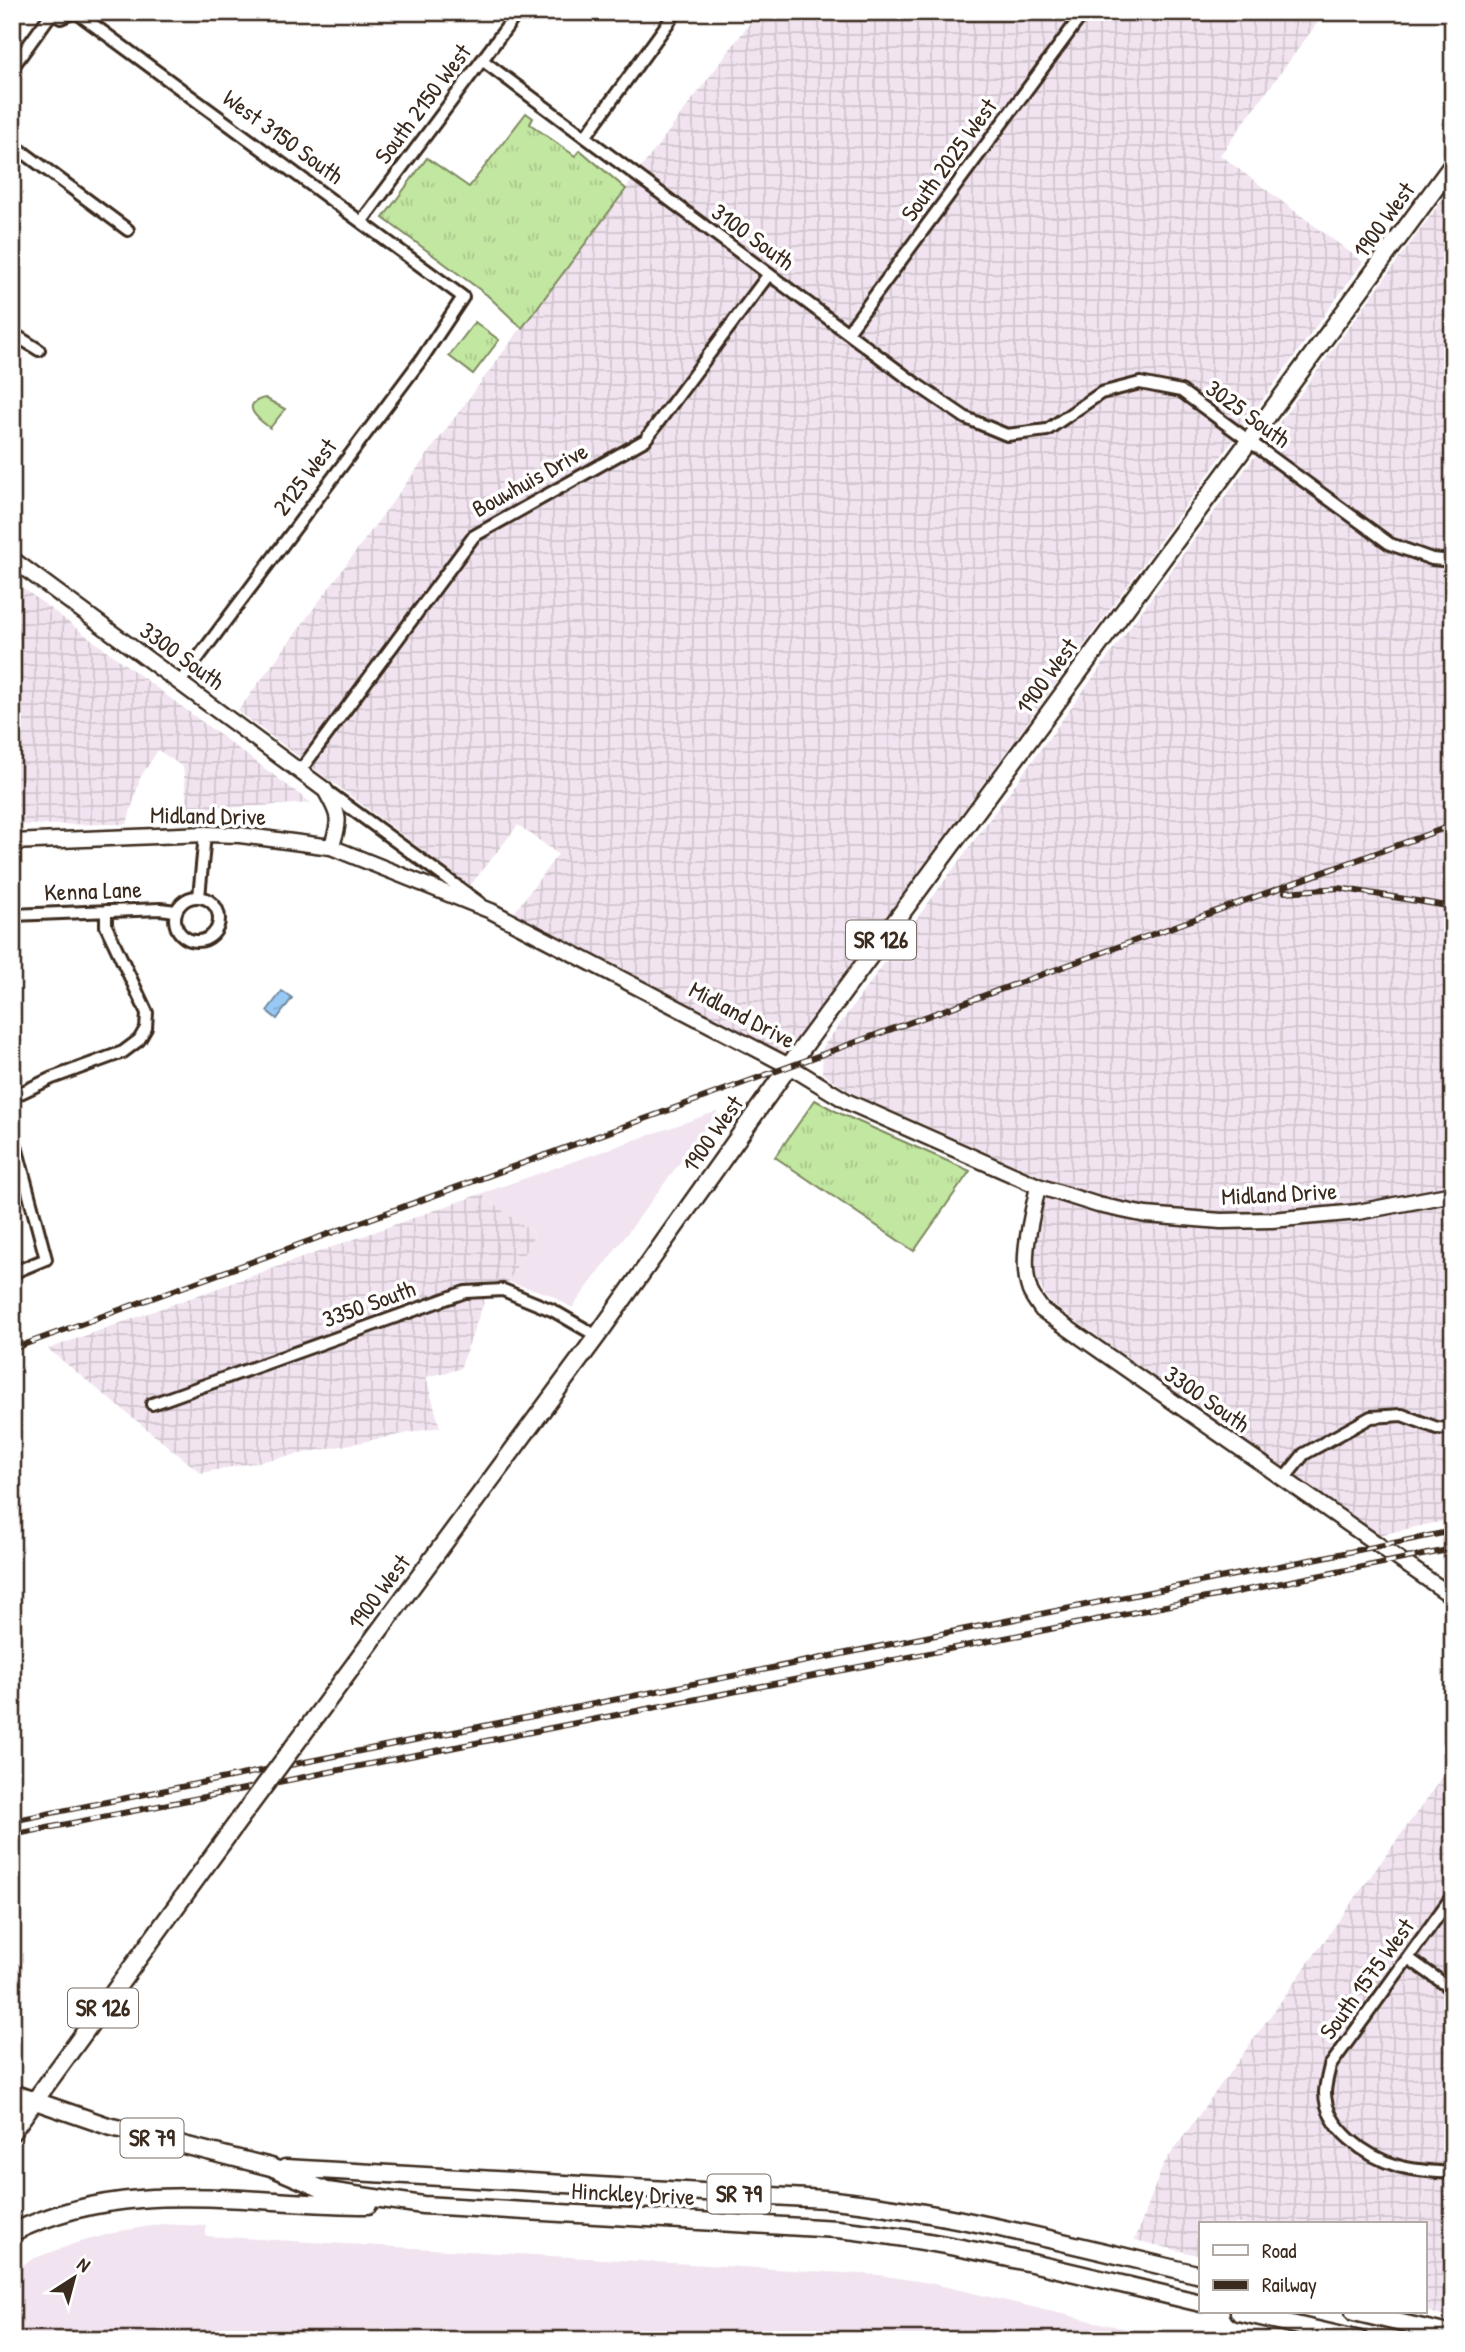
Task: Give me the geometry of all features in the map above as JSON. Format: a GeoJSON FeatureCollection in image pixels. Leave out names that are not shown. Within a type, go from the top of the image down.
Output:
{"type":"FeatureCollection","features":[{"type":"Feature","properties":{"kind":"main road","name":"1900 West"},"geometry":{"type":"LineString","coordinates":[[12,2132],[597,1336],[789,1066],[1453,164]]}},
{"type":"Feature","properties":{"kind":"main road","name":"Hinckley Drive"},"geometry":{"type":"LineString","coordinates":[[12,2093],[108,2126],[271,2167],[327,2191],[423,2205],[887,2234],[938,2242],[1199,2303]]}},
{"type":"Feature","properties":{"kind":"main road","name":"Hinckley Drive"},"geometry":{"type":"LineString","coordinates":[[271,2167],[875,2204],[999,2228],[1199,2275]]}},
{"type":"Feature","properties":{"kind":"main road"},"geometry":{"type":"LineString","coordinates":[[12,2233],[65,2212],[108,2202],[149,2197],[198,2196],[339,2205],[423,2205]]}},
{"type":"Feature","properties":{"kind":"main road"},"geometry":{"type":"LineString","coordinates":[[1248,2314],[1360,2340]]}},
{"type":"Feature","properties":{"kind":"main road"},"geometry":{"type":"LineString","coordinates":[[1363,2314],[1453,2335]]}},
{"type":"Feature","properties":{"kind":"street"},"geometry":{"type":"LineString","coordinates":[[12,68],[50,13],[61,18],[75,12]]}},
{"type":"Feature","properties":{"kind":"street","name":"West 3150 South"},"geometry":{"type":"LineString","coordinates":[[75,12],[463,297]]}},
{"type":"Feature","properties":{"kind":"street","name":"South 2150 West"},"geometry":{"type":"LineString","coordinates":[[362,221],[518,12]]}},
{"type":"Feature","properties":{"kind":"street"},"geometry":{"type":"LineString","coordinates":[[585,137],[676,12]]}},
{"type":"Feature","properties":{"kind":"street","name":"South 2025 West"},"geometry":{"type":"LineString","coordinates":[[848,332],[1084,12]]}},
{"type":"Feature","properties":{"kind":"street","name":"3100 South"},"geometry":{"type":"LineString","coordinates":[[482,60],[966,418],[1007,435]]}},
{"type":"Feature","properties":{"kind":"street"},"geometry":{"type":"LineString","coordinates":[[12,144],[128,230]]}},
{"type":"Feature","properties":{"kind":"street","name":"Bouwhuis Drive"},"geometry":{"type":"LineString","coordinates":[[300,771],[474,536],[645,440],[769,274]]}},
{"type":"Feature","properties":{"kind":"street","name":"2125 West"},"geometry":{"type":"LineString","coordinates":[[180,682],[400,388],[463,297]]}},
{"type":"Feature","properties":{"kind":"street"},"geometry":{"type":"LineString","coordinates":[[12,332],[39,350]]}},
{"type":"Feature","properties":{"kind":"street","name":"3025 South"},"geometry":{"type":"LineString","coordinates":[[1007,435],[1047,430],[1101,393],[1140,383],[1181,391],[1390,544],[1432,559],[1453,561]]}},
{"type":"Feature","properties":{"kind":"street","name":"3300 South"},"geometry":{"type":"LineString","coordinates":[[12,559],[491,911]]}},
{"type":"Feature","properties":{"kind":"street"},"geometry":{"type":"LineString","coordinates":[[325,790],[338,812],[337,833],[331,847]]}},
{"type":"Feature","properties":{"kind":"street"},"geometry":{"type":"LineString","coordinates":[[199,897],[205,834]]}},
{"type":"Feature","properties":{"kind":"street","name":"Midland Drive"},"geometry":{"type":"LineString","coordinates":[[12,842],[205,834],[240,835],[331,847],[491,911],[789,1066],[848,1102],[1038,1186],[1098,1205],[1146,1215],[1221,1221],[1272,1220],[1358,1212],[1453,1194]]}},
{"type":"Feature","properties":{"kind":"street"},"geometry":{"type":"LineString","coordinates":[[199,897],[212,903],[218,917],[217,926],[209,937],[195,940],[182,934],[176,925],[176,911],[184,901],[199,897]]}},
{"type":"Feature","properties":{"kind":"street","name":"Kenna Lane"},"geometry":{"type":"LineString","coordinates":[[12,915],[160,909],[176,911]]}},
{"type":"Feature","properties":{"kind":"street"},"geometry":{"type":"LineString","coordinates":[[12,1097],[52,1078],[123,1052],[139,1040],[146,1028],[147,1013],[106,926],[106,911]]}},
{"type":"Feature","properties":{"kind":"street"},"geometry":{"type":"LineString","coordinates":[[12,1132],[16,1163],[46,1259],[12,1273]]}},
{"type":"Feature","properties":{"kind":"street","name":"3300 South"},"geometry":{"type":"LineString","coordinates":[[1038,1186],[1027,1240],[1027,1270],[1031,1293],[1042,1310],[1453,1597]]}},
{"type":"Feature","properties":{"kind":"street","name":"3350 South"},"geometry":{"type":"LineString","coordinates":[[152,1404],[465,1292],[503,1290],[552,1310],[597,1336]]}},
{"type":"Feature","properties":{"kind":"street"},"geometry":{"type":"LineString","coordinates":[[1283,1480],[1304,1454],[1371,1417],[1402,1415],[1437,1428],[1453,1429]]}},
{"type":"Feature","properties":{"kind":"street","name":"South 1575 West"},"geometry":{"type":"LineString","coordinates":[[1453,1895],[1330,2066],[1325,2092],[1329,2115],[1341,2132],[1368,2152],[1397,2166],[1427,2172],[1453,2173]]}},
{"type":"Feature","properties":{"kind":"street"},"geometry":{"type":"LineString","coordinates":[[1408,1958],[1453,1990]]}},
{"type":"Feature","properties":{"kind":"shaded area"},"geometry":{"type":"Polygon","coordinates":[[[758,12],[1315,12],[1318,22],[1220,155],[1363,262],[786,1054],[513,914],[558,854],[518,825],[470,886],[238,711],[758,12]]]}},
{"type":"Feature","properties":{"kind":"shaded area"},"geometry":{"type":"Polygon","coordinates":[[[1453,185],[1453,1519],[1379,1535],[1049,1302],[1034,1275],[1035,1238],[1045,1178],[852,1093],[822,1073],[823,1047],[1453,185]]]}},
{"type":"Feature","properties":{"kind":"shaded area"},"geometry":{"type":"Polygon","coordinates":[[[12,580],[311,803],[188,810],[183,767],[158,750],[140,778],[127,824],[12,825],[12,580]]]}},
{"type":"Feature","properties":{"kind":"shaded area"},"geometry":{"type":"Polygon","coordinates":[[[718,1111],[572,1308],[549,1294],[508,1282],[535,1234],[480,1194],[718,1111]]]}},
{"type":"Feature","properties":{"kind":"shaded area"},"geometry":{"type":"Polygon","coordinates":[[[480,1194],[535,1234],[508,1282],[486,1296],[460,1369],[426,1377],[440,1427],[201,1473],[48,1349],[480,1194]]]}},
{"type":"Feature","properties":{"kind":"shaded area"},"geometry":{"type":"Polygon","coordinates":[[[1453,1762],[1453,2318],[1426,2311],[1426,2222],[1199,2222],[1199,2256],[1135,2240],[1163,2165],[1453,1762]]]}},
{"type":"Feature","properties":{"kind":"shaded area"},"geometry":{"type":"Polygon","coordinates":[[[162,2224],[206,2226],[206,2236],[879,2275],[930,2283],[1173,2340],[30,2340],[12,2327],[12,2271],[35,2258],[76,2243],[162,2224]]]}},
{"type":"Feature","properties":{"kind":"green space"},"geometry":{"type":"Polygon","coordinates":[[[526,113],[533,118],[530,124],[575,156],[580,150],[626,189],[522,328],[487,295],[383,218],[427,158],[469,187],[526,113]]]}},
{"type":"Feature","properties":{"kind":"green space"},"geometry":{"type":"Polygon","coordinates":[[[475,322],[499,340],[473,374],[449,356],[475,322]]]}},
{"type":"Feature","properties":{"kind":"green space"},"geometry":{"type":"Polygon","coordinates":[[[265,398],[285,409],[270,428],[256,417],[252,408],[253,404],[265,398]]]}},
{"type":"Feature","properties":{"kind":"green space"},"geometry":{"type":"Polygon","coordinates":[[[815,1100],[970,1171],[914,1251],[775,1157],[815,1100]]]}},
{"type":"Feature","properties":{"kind":"water"},"geometry":{"type":"Polygon","coordinates":[[[282,991],[292,998],[277,1019],[267,1011],[282,991]]]}},
{"type":"Feature","properties":{"kind":"railway"},"geometry":{"type":"LineString","coordinates":[[12,1349],[1453,825]]}},
{"type":"Feature","properties":{"kind":"railway"},"geometry":{"type":"LineString","coordinates":[[1285,892],[1339,888],[1453,907]]}},
{"type":"Feature","properties":{"kind":"railway"},"geometry":{"type":"LineString","coordinates":[[12,1821],[1453,1531]]}},
{"type":"Feature","properties":{"kind":"railway"},"geometry":{"type":"LineString","coordinates":[[12,1835],[1453,1549]]}}]}
